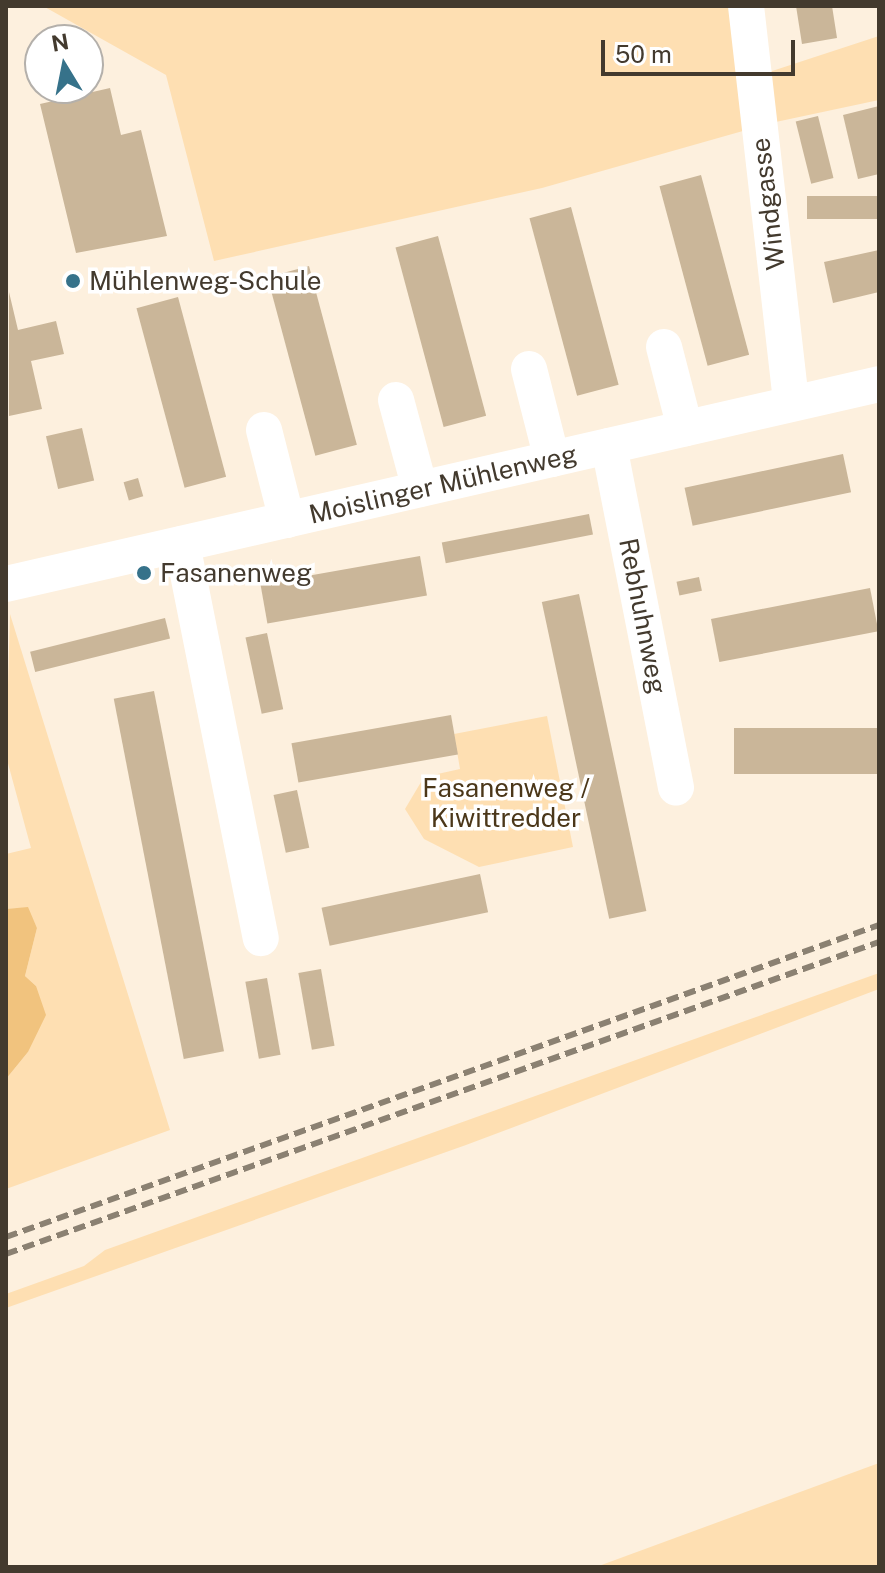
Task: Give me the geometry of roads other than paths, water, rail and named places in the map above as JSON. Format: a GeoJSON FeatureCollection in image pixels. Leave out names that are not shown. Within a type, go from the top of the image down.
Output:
{"type":"FeatureCollection","features":[{"type":"Feature","properties":{"kind":"street","name":"Windgasse"},"geometry":{"type":"LineString","coordinates":[[746,6],[791,402]]}},
{"type":"Feature","properties":{"kind":"street"},"geometry":{"type":"LineString","coordinates":[[664,347],[685,428]]}},
{"type":"Feature","properties":{"kind":"street"},"geometry":{"type":"LineString","coordinates":[[529,369],[552,459]]}},
{"type":"Feature","properties":{"kind":"street","name":"Moislinger Mühlenweg"},"geometry":{"type":"LineString","coordinates":[[6,584],[879,384]]}},
{"type":"Feature","properties":{"kind":"street"},"geometry":{"type":"LineString","coordinates":[[396,400],[420,489]]}},
{"type":"Feature","properties":{"kind":"street"},"geometry":{"type":"LineString","coordinates":[[264,430],[287,520]]}},
{"type":"Feature","properties":{"kind":"street","name":"Rebhuhnweg"},"geometry":{"type":"LineString","coordinates":[[609,446],[676,787]]}},
{"type":"Feature","properties":{"kind":"street"},"geometry":{"type":"LineString","coordinates":[[182,544],[261,938]]}},
{"type":"Feature","properties":{"kind":"railway"},"geometry":{"type":"LineString","coordinates":[[6,1237],[879,925]]}},
{"type":"Feature","properties":{"kind":"railway"},"geometry":{"type":"LineString","coordinates":[[6,1254],[879,942]]}},
{"type":"Feature","properties":{"kind":"place","name":"Mühlenweg-Schule"},"geometry":{"type":"Point","coordinates":[73,281]}},
{"type":"Feature","properties":{"kind":"place","name":"Fasanenweg"},"geometry":{"type":"Point","coordinates":[144,573]}},
{"type":"Feature","properties":{"kind":"park label","name":"Fasanenweg / Kiwittredder"},"geometry":{"type":"Point","coordinates":[506,803]}}]}
